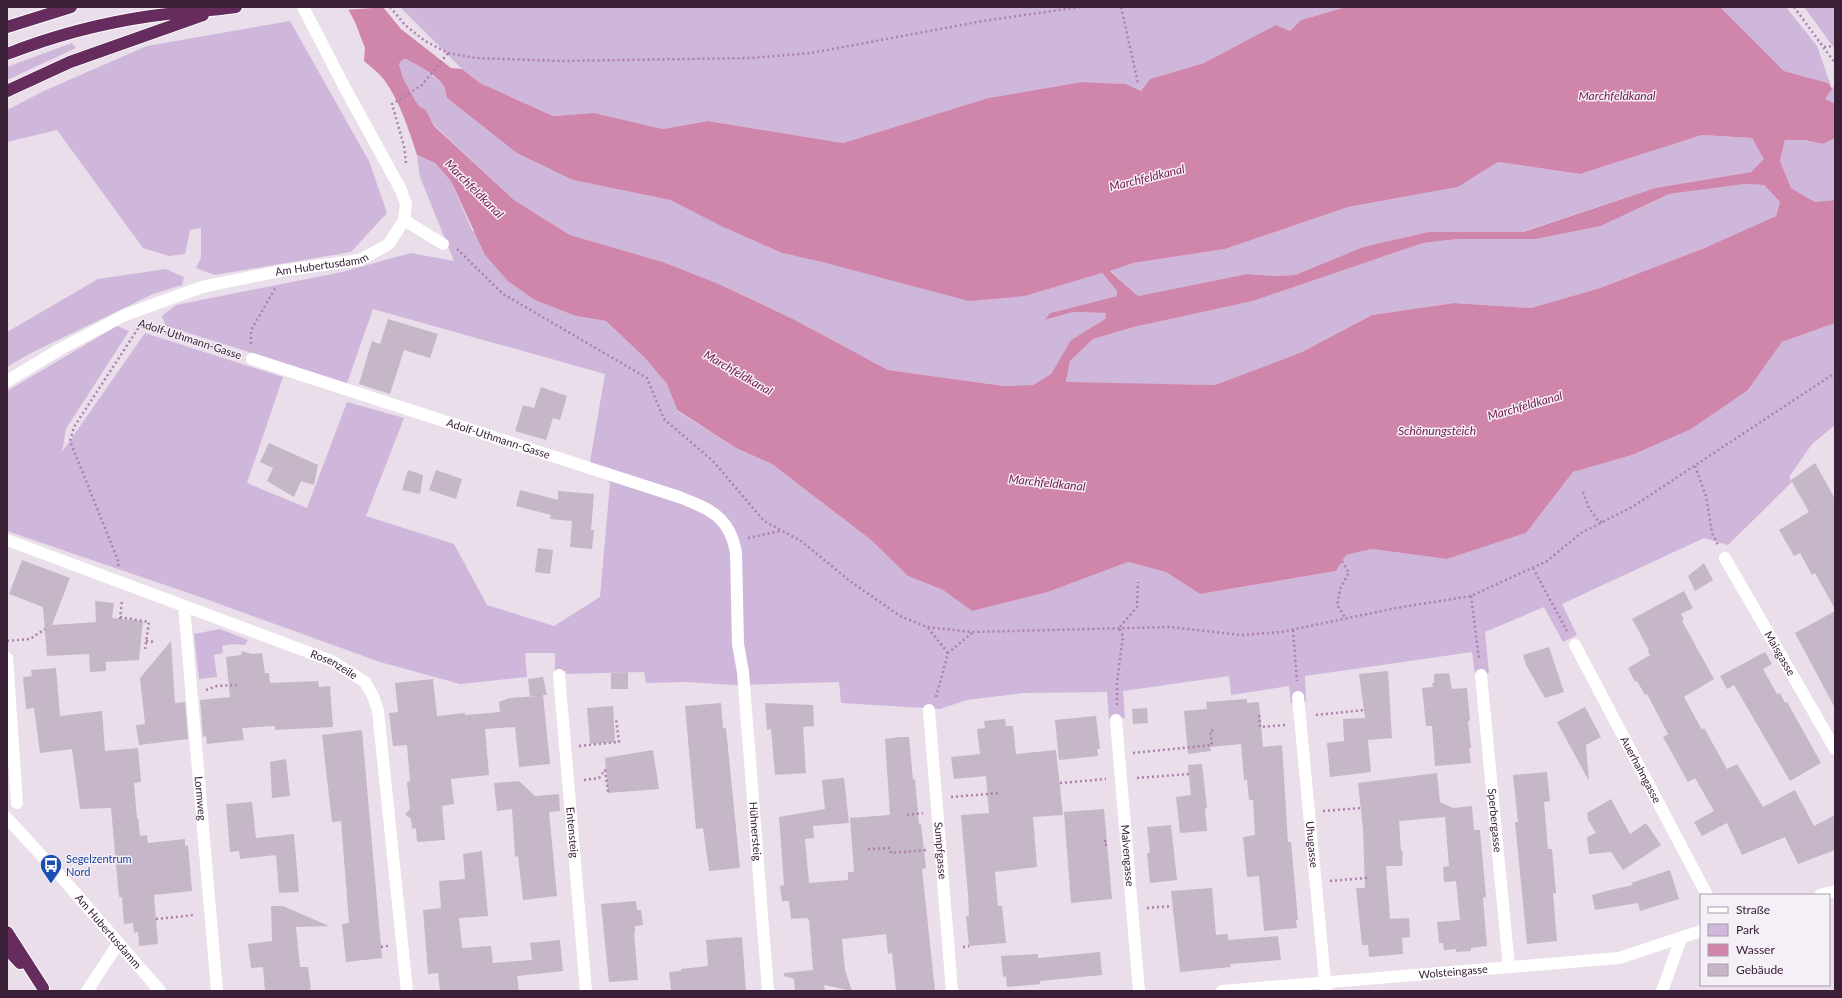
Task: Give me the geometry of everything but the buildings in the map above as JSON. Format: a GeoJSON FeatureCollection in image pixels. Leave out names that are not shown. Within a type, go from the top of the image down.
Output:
{"type":"FeatureCollection","features":[{"type":"Feature","properties":{"kind":"highway"},"geometry":{"type":"LineString","coordinates":[[7,27],[71,7]]}},
{"type":"Feature","properties":{"kind":"highway"},"geometry":{"type":"LineString","coordinates":[[7,54],[56,37],[107,24],[152,16],[236,7]]}},
{"type":"Feature","properties":{"kind":"highway"},"geometry":{"type":"LineString","coordinates":[[7,91],[70,62],[162,31],[217,10]]}},
{"type":"Feature","properties":{"kind":"highway"},"geometry":{"type":"LineString","coordinates":[[7,932],[44,990]]}},
{"type":"Feature","properties":{"kind":"highway"},"geometry":{"type":"LineString","coordinates":[[7,949],[44,990]]}},
{"type":"Feature","properties":{"kind":"street","name":"Am Hubertusdamm"},"geometry":{"type":"LineString","coordinates":[[7,380],[62,348],[125,315],[202,287],[280,272],[360,260],[389,244],[404,220],[406,204],[401,190],[345,88],[303,7]]}},
{"type":"Feature","properties":{"kind":"street"},"geometry":{"type":"LineString","coordinates":[[404,220],[448,244]]}},
{"type":"Feature","properties":{"kind":"street","name":"Adolf-Uthmann-Gasse"},"geometry":{"type":"LineString","coordinates":[[252,359],[695,503],[711,512],[726,524],[733,539],[736,553],[738,644],[742,672]]}},
{"type":"Feature","properties":{"kind":"street","name":"Rosenzeile"},"geometry":{"type":"LineString","coordinates":[[7,540],[332,661],[365,682],[373,696],[378,711],[407,991]]}},
{"type":"Feature","properties":{"kind":"street","name":"Maisgasse"},"geometry":{"type":"LineString","coordinates":[[1725,558],[1835,749]]}},
{"type":"Feature","properties":{"kind":"street","name":"Lormweg"},"geometry":{"type":"LineString","coordinates":[[184,606],[217,991]]}},
{"type":"Feature","properties":{"kind":"street","name":"Auerhahngasse"},"geometry":{"type":"LineString","coordinates":[[1575,645],[1706,894]]}},
{"type":"Feature","properties":{"kind":"street"},"geometry":{"type":"LineString","coordinates":[[7,658],[17,803]]}},
{"type":"Feature","properties":{"kind":"street","name":"Hühnersteig"},"geometry":{"type":"LineString","coordinates":[[742,672],[768,991]]}},
{"type":"Feature","properties":{"kind":"street","name":"Entensteig"},"geometry":{"type":"LineString","coordinates":[[559,675],[586,991]]}},
{"type":"Feature","properties":{"kind":"street","name":"Sperbergasse"},"geometry":{"type":"LineString","coordinates":[[1481,675],[1509,967]]}},
{"type":"Feature","properties":{"kind":"street","name":"Uhugasse"},"geometry":{"type":"LineString","coordinates":[[1298,697],[1326,987]]}},
{"type":"Feature","properties":{"kind":"street","name":"Sumpfgasse"},"geometry":{"type":"LineString","coordinates":[[929,710],[952,991]]}},
{"type":"Feature","properties":{"kind":"street","name":"Malvengasse"},"geometry":{"type":"LineString","coordinates":[[1116,720],[1139,991]]}},
{"type":"Feature","properties":{"kind":"street","name":"Am Hubertusdamm"},"geometry":{"type":"LineString","coordinates":[[7,818],[64,880],[115,948],[160,991]]}},
{"type":"Feature","properties":{"kind":"street"},"geometry":{"type":"LineString","coordinates":[[1824,894],[1835,891]]}},
{"type":"Feature","properties":{"kind":"street","name":"Wolsteingasse"},"geometry":{"type":"LineString","coordinates":[[1222,991],[1326,987],[1509,967],[1619,958],[1700,931]]}},
{"type":"Feature","properties":{"kind":"street"},"geometry":{"type":"LineString","coordinates":[[1662,991],[1681,938]]}},
{"type":"Feature","properties":{"kind":"street"},"geometry":{"type":"LineString","coordinates":[[87,991],[115,948]]}},
{"type":"Feature","properties":{"kind":"path"},"geometry":{"type":"LineString","coordinates":[[390,7],[406,26],[425,41],[448,53],[476,58],[562,62],[759,57],[811,53],[983,21],[1080,7]]}},
{"type":"Feature","properties":{"kind":"path"},"geometry":{"type":"LineString","coordinates":[[1121,7],[1138,83]]}},
{"type":"Feature","properties":{"kind":"path"},"geometry":{"type":"LineString","coordinates":[[1794,7],[1835,63]]}},
{"type":"Feature","properties":{"kind":"path"},"geometry":{"type":"LineString","coordinates":[[1824,47],[1835,46]]}},
{"type":"Feature","properties":{"kind":"path"},"geometry":{"type":"LineString","coordinates":[[401,190],[406,161],[404,146],[392,104],[422,85],[448,53]]}},
{"type":"Feature","properties":{"kind":"path"},"geometry":{"type":"LineString","coordinates":[[448,244],[503,294],[647,378],[664,419],[713,462],[764,521],[801,541],[850,581],[900,616],[927,627],[972,632],[1170,627],[1241,635],[1293,630],[1396,608],[1471,596],[1547,561],[1581,533],[1632,507],[1835,373]]}},
{"type":"Feature","properties":{"kind":"path"},"geometry":{"type":"LineString","coordinates":[[252,359],[251,330],[276,288],[280,272]]}},
{"type":"Feature","properties":{"kind":"path","name":"Adolf-Uthmann-Gasse"},"geometry":{"type":"LineString","coordinates":[[125,315],[140,325],[252,359]]}},
{"type":"Feature","properties":{"kind":"path"},"geometry":{"type":"LineString","coordinates":[[114,580],[119,563],[70,441],[74,427],[140,325]]}},
{"type":"Feature","properties":{"kind":"path"},"geometry":{"type":"LineString","coordinates":[[1694,466],[1706,496],[1712,533],[1725,558]]}},
{"type":"Feature","properties":{"kind":"path"},"geometry":{"type":"LineString","coordinates":[[1583,492],[1598,521],[1603,522]]}},
{"type":"Feature","properties":{"kind":"path"},"geometry":{"type":"LineString","coordinates":[[733,539],[752,538],[781,531]]}},
{"type":"Feature","properties":{"kind":"path"},"geometry":{"type":"LineString","coordinates":[[1342,561],[1349,572],[1340,589],[1337,605],[1346,619]]}},
{"type":"Feature","properties":{"kind":"path"},"geometry":{"type":"LineString","coordinates":[[1533,568],[1575,645]]}},
{"type":"Feature","properties":{"kind":"path"},"geometry":{"type":"LineString","coordinates":[[1119,628],[1137,607],[1138,582]]}},
{"type":"Feature","properties":{"kind":"path"},"geometry":{"type":"LineString","coordinates":[[1471,596],[1481,675]]}},
{"type":"Feature","properties":{"kind":"path"},"geometry":{"type":"LineString","coordinates":[[120,617],[149,622],[145,649]]}},
{"type":"Feature","properties":{"kind":"path"},"geometry":{"type":"LineString","coordinates":[[927,627],[948,653]]}},
{"type":"Feature","properties":{"kind":"path"},"geometry":{"type":"LineString","coordinates":[[1116,720],[1117,682],[1123,636],[1119,628]]}},
{"type":"Feature","properties":{"kind":"path"},"geometry":{"type":"LineString","coordinates":[[7,641],[30,639],[45,629]]}},
{"type":"Feature","properties":{"kind":"path"},"geometry":{"type":"LineString","coordinates":[[1293,630],[1298,697]]}},
{"type":"Feature","properties":{"kind":"path"},"geometry":{"type":"LineString","coordinates":[[929,710],[934,702],[948,653],[972,632]]}},
{"type":"Feature","properties":{"kind":"path"},"geometry":{"type":"LineString","coordinates":[[146,641],[156,642]]}},
{"type":"Feature","properties":{"kind":"path"},"geometry":{"type":"LineString","coordinates":[[192,689],[206,690],[217,686],[237,685]]}},
{"type":"Feature","properties":{"kind":"path"},"geometry":{"type":"LineString","coordinates":[[1259,715],[1260,726],[1364,710]]}},
{"type":"Feature","properties":{"kind":"path"},"geometry":{"type":"LineString","coordinates":[[565,748],[619,742],[616,718]]}},
{"type":"Feature","properties":{"kind":"path"},"geometry":{"type":"LineString","coordinates":[[1127,754],[1212,744],[1210,731],[1214,730]]}},
{"type":"Feature","properties":{"kind":"path"},"geometry":{"type":"LineString","coordinates":[[568,782],[599,778],[605,770],[608,792]]}},
{"type":"Feature","properties":{"kind":"path"},"geometry":{"type":"LineString","coordinates":[[1060,783],[1189,774]]}},
{"type":"Feature","properties":{"kind":"path"},"geometry":{"type":"LineString","coordinates":[[936,798],[1000,793]]}},
{"type":"Feature","properties":{"kind":"path"},"geometry":{"type":"LineString","coordinates":[[1309,812],[1361,808]]}},
{"type":"Feature","properties":{"kind":"path"},"geometry":{"type":"LineString","coordinates":[[868,849],[890,848],[891,853],[940,849]]}},
{"type":"Feature","properties":{"kind":"path"},"geometry":{"type":"LineString","coordinates":[[1316,882],[1366,878],[1366,882]]}},
{"type":"Feature","properties":{"kind":"path"},"geometry":{"type":"LineString","coordinates":[[1132,910],[1172,906]]}},
{"type":"Feature","properties":{"kind":"path"},"geometry":{"type":"LineString","coordinates":[[156,919],[211,914]]}},
{"type":"Feature","properties":{"kind":"green space"},"geometry":{"type":"Polygon","coordinates":[[[400,7],[1346,7],[1301,20],[1290,31],[1276,25],[1204,63],[1150,79],[1141,91],[1126,84],[1082,82],[988,98],[843,143],[708,121],[663,129],[594,113],[553,116],[480,83],[462,69],[400,7]]]}},
{"type":"Feature","properties":{"kind":"green space"},"geometry":{"type":"Polygon","coordinates":[[[1720,7],[1786,7],[1817,46],[1832,89],[1835,84],[1835,104],[1825,100],[1828,83],[1784,71],[1720,7]]]}},
{"type":"Feature","properties":{"kind":"green space"},"geometry":{"type":"Polygon","coordinates":[[[1804,7],[1835,7],[1835,49],[1804,7]]]}},
{"type":"Feature","properties":{"kind":"green space"},"geometry":{"type":"Polygon","coordinates":[[[290,21],[369,161],[387,213],[351,252],[215,275],[196,268],[201,258],[201,228],[190,230],[185,254],[169,256],[143,248],[57,130],[7,142],[7,110],[46,90],[147,46],[290,21]]]}},
{"type":"Feature","properties":{"kind":"green space"},"geometry":{"type":"Polygon","coordinates":[[[72,43],[76,48],[7,80],[7,67],[72,43]]]}},
{"type":"Feature","properties":{"kind":"green space"},"geometry":{"type":"Polygon","coordinates":[[[406,59],[417,64],[437,79],[443,85],[447,98],[479,122],[573,180],[670,200],[723,227],[782,253],[826,263],[1025,296],[1102,273],[1117,291],[1117,296],[1050,313],[1046,320],[1073,312],[1106,313],[1105,319],[1071,340],[1051,374],[1033,385],[1004,386],[888,370],[795,320],[719,284],[663,262],[570,235],[514,200],[434,125],[426,110],[419,106],[403,78],[399,64],[402,60],[406,59]]]}},
{"type":"Feature","properties":{"kind":"green space"},"geometry":{"type":"Polygon","coordinates":[[[1702,135],[1752,138],[1765,159],[1751,172],[1655,188],[1522,232],[1428,232],[1363,247],[1295,275],[1276,276],[1247,274],[1138,296],[1110,270],[1133,263],[1225,249],[1348,207],[1458,187],[1498,162],[1580,174],[1702,135]]]}},
{"type":"Feature","properties":{"kind":"green space"},"geometry":{"type":"Polygon","coordinates":[[[1835,138],[1835,200],[1815,202],[1791,188],[1780,162],[1785,140],[1804,140],[1823,144],[1835,138]]]}},
{"type":"Feature","properties":{"kind":"green space"},"geometry":{"type":"Polygon","coordinates":[[[417,155],[435,163],[451,181],[472,230],[576,316],[606,321],[645,358],[667,384],[677,411],[736,448],[772,464],[871,540],[908,576],[943,590],[972,611],[1048,592],[1128,562],[1166,572],[1200,594],[1336,571],[1346,555],[1372,549],[1447,559],[1526,533],[1573,472],[1632,455],[1748,390],[1782,342],[1835,323],[1835,425],[1812,444],[1789,477],[1792,482],[1728,545],[1704,538],[1562,604],[1577,635],[1563,642],[1544,607],[1485,632],[1489,673],[1475,675],[1472,652],[1305,676],[1306,702],[1291,703],[1289,686],[1231,695],[1229,676],[1123,691],[1125,718],[1109,719],[1107,692],[1023,693],[967,700],[940,709],[841,703],[839,682],[735,685],[687,682],[646,683],[644,672],[566,674],[566,671],[555,671],[555,653],[525,653],[527,677],[460,684],[380,662],[203,598],[7,531],[7,391],[117,326],[129,331],[66,429],[62,452],[145,333],[283,377],[247,483],[307,508],[347,402],[404,418],[366,516],[454,544],[487,605],[554,626],[600,597],[610,483],[590,462],[605,374],[373,309],[347,383],[166,326],[162,316],[176,305],[342,272],[411,253],[454,261],[420,177],[417,155]]]}},
{"type":"Feature","properties":{"kind":"green space"},"geometry":{"type":"Polygon","coordinates":[[[1745,184],[1764,185],[1780,202],[1776,216],[1702,249],[1600,288],[1531,308],[1454,303],[1372,315],[1302,352],[1215,385],[1066,383],[1070,361],[1093,339],[1134,327],[1253,301],[1423,243],[1458,239],[1536,239],[1601,226],[1669,194],[1745,184]]]}},
{"type":"Feature","properties":{"kind":"green space"},"geometry":{"type":"Polygon","coordinates":[[[166,269],[184,277],[182,285],[153,294],[31,353],[7,367],[7,332],[98,279],[166,269]]]}},
{"type":"Feature","properties":{"kind":"green space"},"geometry":{"type":"Polygon","coordinates":[[[220,629],[248,640],[245,645],[231,644],[222,646],[223,653],[214,655],[217,677],[199,679],[194,634],[220,629]]]}},
{"type":"Feature","properties":{"kind":"water","name":"Schönungsteich"},"geometry":{"type":"Polygon","coordinates":[[[347,7],[383,7],[401,29],[451,68],[462,69],[480,83],[553,116],[594,113],[663,129],[708,121],[843,143],[988,98],[1082,82],[1126,84],[1141,91],[1150,79],[1204,63],[1276,25],[1290,31],[1301,20],[1346,7],[1720,7],[1784,71],[1828,83],[1832,89],[1825,99],[1835,104],[1835,138],[1823,144],[1804,140],[1785,140],[1780,161],[1791,188],[1815,202],[1835,200],[1835,323],[1782,342],[1748,390],[1691,429],[1632,455],[1573,472],[1526,533],[1447,559],[1372,549],[1346,555],[1336,571],[1200,594],[1166,572],[1128,562],[1048,592],[972,611],[943,590],[908,576],[871,540],[772,464],[736,448],[677,410],[667,384],[645,358],[606,321],[576,316],[535,300],[508,281],[485,255],[451,181],[435,163],[417,155],[404,116],[390,89],[380,75],[364,61],[365,48],[355,22],[347,7]],[[406,59],[402,60],[399,64],[403,78],[419,106],[426,110],[434,126],[514,200],[570,235],[663,262],[719,284],[795,320],[888,370],[1004,386],[1033,385],[1051,374],[1071,340],[1105,319],[1106,313],[1073,312],[1045,320],[1050,313],[1117,296],[1117,291],[1102,273],[1025,296],[969,301],[826,263],[782,253],[723,227],[670,200],[573,180],[517,153],[447,98],[444,86],[436,77],[406,59]],[[1702,135],[1580,174],[1498,162],[1458,187],[1348,207],[1225,249],[1133,263],[1110,271],[1138,296],[1247,274],[1276,276],[1295,275],[1363,247],[1428,232],[1523,232],[1655,188],[1751,172],[1764,159],[1752,138],[1702,135]],[[1745,184],[1669,194],[1601,226],[1536,239],[1458,239],[1423,243],[1253,301],[1134,327],[1093,339],[1070,361],[1066,382],[1215,385],[1302,352],[1372,315],[1454,303],[1531,308],[1600,288],[1702,249],[1776,216],[1780,202],[1764,185],[1745,184]]]}},
{"type":"Feature","properties":{"kind":"pier"},"geometry":{"type":"Polygon","coordinates":[[[345,7],[386,7],[346,10],[345,7]]]}},
{"type":"Feature","properties":{"kind":"place","name":"Segelzentrum Nord"},"geometry":{"type":"Point","coordinates":[51,884]}},
{"type":"Feature","properties":{"kind":"water label","name":"Marchfeldkanal"},"geometry":{"type":"Point","coordinates":[1617,96]}},
{"type":"Feature","properties":{"kind":"water label","name":"Marchfeldkanal"},"geometry":{"type":"Point","coordinates":[1147,178]}},
{"type":"Feature","properties":{"kind":"water label","name":"Marchfeldkanal"},"geometry":{"type":"Point","coordinates":[474,189]}},
{"type":"Feature","properties":{"kind":"water label","name":"Marchfeldkanal"},"geometry":{"type":"Point","coordinates":[738,373]}},
{"type":"Feature","properties":{"kind":"water label","name":"Marchfeldkanal"},"geometry":{"type":"Point","coordinates":[1525,406]}},
{"type":"Feature","properties":{"kind":"water label","name":"Marchfeldkanal"},"geometry":{"type":"Point","coordinates":[1047,483]}}]}
